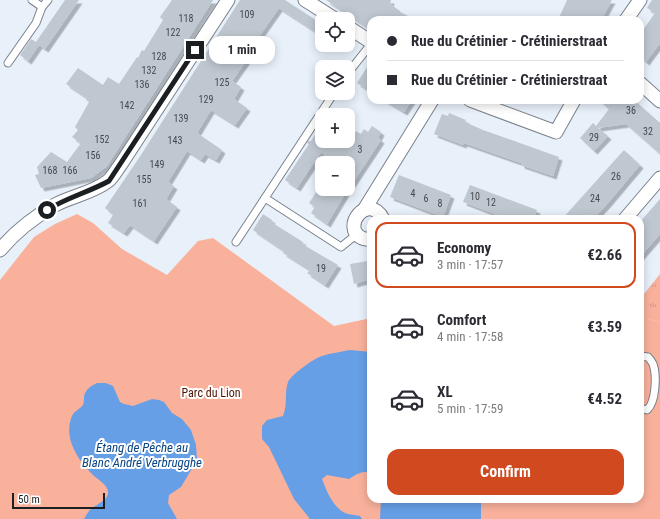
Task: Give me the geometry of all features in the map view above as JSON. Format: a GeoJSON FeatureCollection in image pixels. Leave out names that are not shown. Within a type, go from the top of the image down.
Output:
{"type":"FeatureCollection","features":[{"type":"Feature","properties":{"kind":"street"},"geometry":{"type":"LineString","coordinates":[[0,250],[10,238],[38,215],[56,204],[109,181],[228,0]]}},
{"type":"Feature","properties":{"kind":"street"},"geometry":{"type":"LineString","coordinates":[[305,0],[324,12]]}},
{"type":"Feature","properties":{"kind":"street"},"geometry":{"type":"LineString","coordinates":[[629,16],[640,0]]}},
{"type":"Feature","properties":{"kind":"street"},"geometry":{"type":"LineString","coordinates":[[355,32],[367,40]]}},
{"type":"Feature","properties":{"kind":"street"},"geometry":{"type":"LineString","coordinates":[[644,87],[660,101]]}},
{"type":"Feature","properties":{"kind":"street"},"geometry":{"type":"LineString","coordinates":[[367,240],[362,239],[356,234],[353,224],[357,214],[364,210],[430,104]]}},
{"type":"Feature","properties":{"kind":"street"},"geometry":{"type":"LineString","coordinates":[[481,104],[556,132],[572,104]]}},
{"type":"Feature","properties":{"kind":"street"},"geometry":{"type":"LineString","coordinates":[[628,215],[660,178]]}},
{"type":"Feature","properties":{"kind":"street"},"geometry":{"type":"LineString","coordinates":[[364,210],[374,210],[381,215]]}},
{"type":"Feature","properties":{"kind":"lane"},"geometry":{"type":"LineString","coordinates":[[32,0],[42,7]]}},
{"type":"Feature","properties":{"kind":"lane"},"geometry":{"type":"LineString","coordinates":[[8,63],[36,23],[42,7],[48,0]]}},
{"type":"Feature","properties":{"kind":"lane"},"geometry":{"type":"LineString","coordinates":[[355,64],[367,48]]}},
{"type":"Feature","properties":{"kind":"lane"},"geometry":{"type":"LineString","coordinates":[[236,242],[329,100]]}},
{"type":"Feature","properties":{"kind":"lane"},"geometry":{"type":"LineString","coordinates":[[265,198],[341,247],[356,234]]}},
{"type":"Feature","properties":{"kind":"lane"},"geometry":{"type":"LineString","coordinates":[[644,356],[648,357],[653,364],[655,379],[653,398],[650,407],[647,410],[644,409]]}},
{"type":"Feature","properties":{"kind":"green space","name":"Parc du Lion"},"geometry":{"type":"Polygon","coordinates":[[[77,214],[93,223],[122,249],[167,275],[198,241],[213,238],[334,326],[367,319],[367,503],[644,503],[644,319],[660,322],[660,519],[0,519],[0,280],[34,237],[55,224],[77,214]]]}},
{"type":"Feature","properties":{"kind":"green space"},"geometry":{"type":"Polygon","coordinates":[[[660,274],[660,322],[644,319],[644,294],[660,274]]]}},
{"type":"Feature","properties":{"kind":"water"},"geometry":{"type":"Polygon","coordinates":[[[350,350],[367,352],[367,473],[362,472],[349,479],[327,475],[322,479],[332,500],[339,509],[348,514],[360,516],[362,519],[310,519],[294,499],[269,447],[262,439],[262,426],[267,420],[283,416],[286,391],[290,379],[298,371],[318,357],[350,350]]]}},
{"type":"Feature","properties":{"kind":"water","name":"Étang de Pêche au Blanc André Verbrugghe"},"geometry":{"type":"Polygon","coordinates":[[[97,383],[106,383],[113,386],[120,402],[124,404],[133,406],[152,399],[164,402],[172,413],[182,419],[191,430],[196,445],[197,460],[181,487],[169,495],[168,503],[177,519],[84,519],[91,509],[106,498],[108,495],[108,489],[81,462],[70,440],[69,432],[72,416],[83,405],[86,391],[97,383]]]}},
{"type":"Feature","properties":{"kind":"water"},"geometry":{"type":"Polygon","coordinates":[[[381,503],[481,503],[481,519],[380,519],[381,503]]]}},
{"type":"Feature","properties":{"kind":"building"},"geometry":{"type":"Polygon","coordinates":[[[65,0],[79,0],[45,49],[39,45],[28,61],[20,55],[31,39],[36,42],[65,0]]]}},
{"type":"Feature","properties":{"kind":"building"},"geometry":{"type":"Polygon","coordinates":[[[172,0],[213,0],[107,166],[91,178],[41,188],[35,175],[39,174],[37,167],[51,152],[67,162],[81,143],[72,137],[78,130],[75,127],[89,102],[86,100],[87,98],[66,84],[78,68],[103,85],[108,77],[119,84],[142,50],[144,51],[163,20],[160,17],[172,0]]]}},
{"type":"Feature","properties":{"kind":"building"},"geometry":{"type":"Polygon","coordinates":[[[240,0],[285,0],[315,19],[315,31],[279,8],[258,38],[261,40],[232,81],[241,87],[234,99],[247,108],[235,125],[211,110],[197,133],[222,150],[216,160],[205,154],[201,160],[187,151],[168,182],[174,186],[166,199],[177,207],[154,241],[130,225],[124,233],[108,223],[113,215],[105,208],[139,158],[240,0]]]}},
{"type":"Feature","properties":{"kind":"building"},"geometry":{"type":"Polygon","coordinates":[[[326,0],[391,0],[390,4],[408,16],[367,16],[367,27],[355,19],[355,12],[344,12],[326,0]]]}},
{"type":"Feature","properties":{"kind":"building"},"geometry":{"type":"Polygon","coordinates":[[[567,0],[612,0],[603,16],[560,16],[567,0]]]}},
{"type":"Feature","properties":{"kind":"building"},"geometry":{"type":"Polygon","coordinates":[[[652,0],[660,0],[660,43],[646,62],[644,60],[644,28],[655,13],[647,8],[652,0]]]}},
{"type":"Feature","properties":{"kind":"building"},"geometry":{"type":"Polygon","coordinates":[[[367,67],[367,89],[357,83],[367,67]]]}},
{"type":"Feature","properties":{"kind":"building"},"geometry":{"type":"Polygon","coordinates":[[[391,104],[409,104],[404,112],[391,104]]]}},
{"type":"Feature","properties":{"kind":"building"},"geometry":{"type":"Polygon","coordinates":[[[603,104],[639,104],[660,123],[660,154],[626,124],[598,128],[608,136],[594,151],[580,138],[593,123],[596,126],[609,109],[603,104]]]}},
{"type":"Feature","properties":{"kind":"building"},"geometry":{"type":"Polygon","coordinates":[[[449,113],[466,120],[465,122],[483,130],[559,157],[553,176],[521,165],[521,163],[464,143],[463,145],[434,134],[442,114],[448,116],[449,113]]]}},
{"type":"Feature","properties":{"kind":"building"},"geometry":{"type":"Polygon","coordinates":[[[372,126],[381,132],[378,138],[381,140],[355,179],[355,156],[327,156],[321,152],[318,156],[315,156],[315,161],[297,188],[285,180],[309,144],[307,143],[308,141],[311,141],[315,135],[315,148],[355,148],[356,131],[361,134],[364,129],[368,132],[372,126]]]}},
{"type":"Feature","properties":{"kind":"building"},"geometry":{"type":"Polygon","coordinates":[[[624,150],[640,165],[597,215],[566,215],[624,150]]]}},
{"type":"Feature","properties":{"kind":"building"},"geometry":{"type":"Polygon","coordinates":[[[399,175],[451,195],[444,215],[438,215],[390,197],[399,175]]]}},
{"type":"Feature","properties":{"kind":"building"},"geometry":{"type":"Polygon","coordinates":[[[470,185],[537,210],[535,215],[497,215],[463,202],[470,185]]]}},
{"type":"Feature","properties":{"kind":"building"},"geometry":{"type":"Polygon","coordinates":[[[315,194],[315,196],[344,196],[327,224],[311,213],[315,207],[309,203],[315,194]]]}},
{"type":"Feature","properties":{"kind":"building"},"geometry":{"type":"Polygon","coordinates":[[[660,199],[660,234],[644,252],[644,217],[660,199]]]}},
{"type":"Feature","properties":{"kind":"building"},"geometry":{"type":"Polygon","coordinates":[[[263,214],[272,220],[271,222],[303,242],[302,244],[338,265],[325,285],[307,273],[310,270],[283,253],[284,251],[253,230],[263,214]]]}},
{"type":"Feature","properties":{"kind":"building"},"geometry":{"type":"Polygon","coordinates":[[[367,261],[367,280],[354,284],[350,264],[367,261]]]}},
{"type":"Feature","properties":{"kind":"route"},"geometry":{"type":"LineString","coordinates":[[47,210],[56,204],[109,181],[195,50]]}}]}
